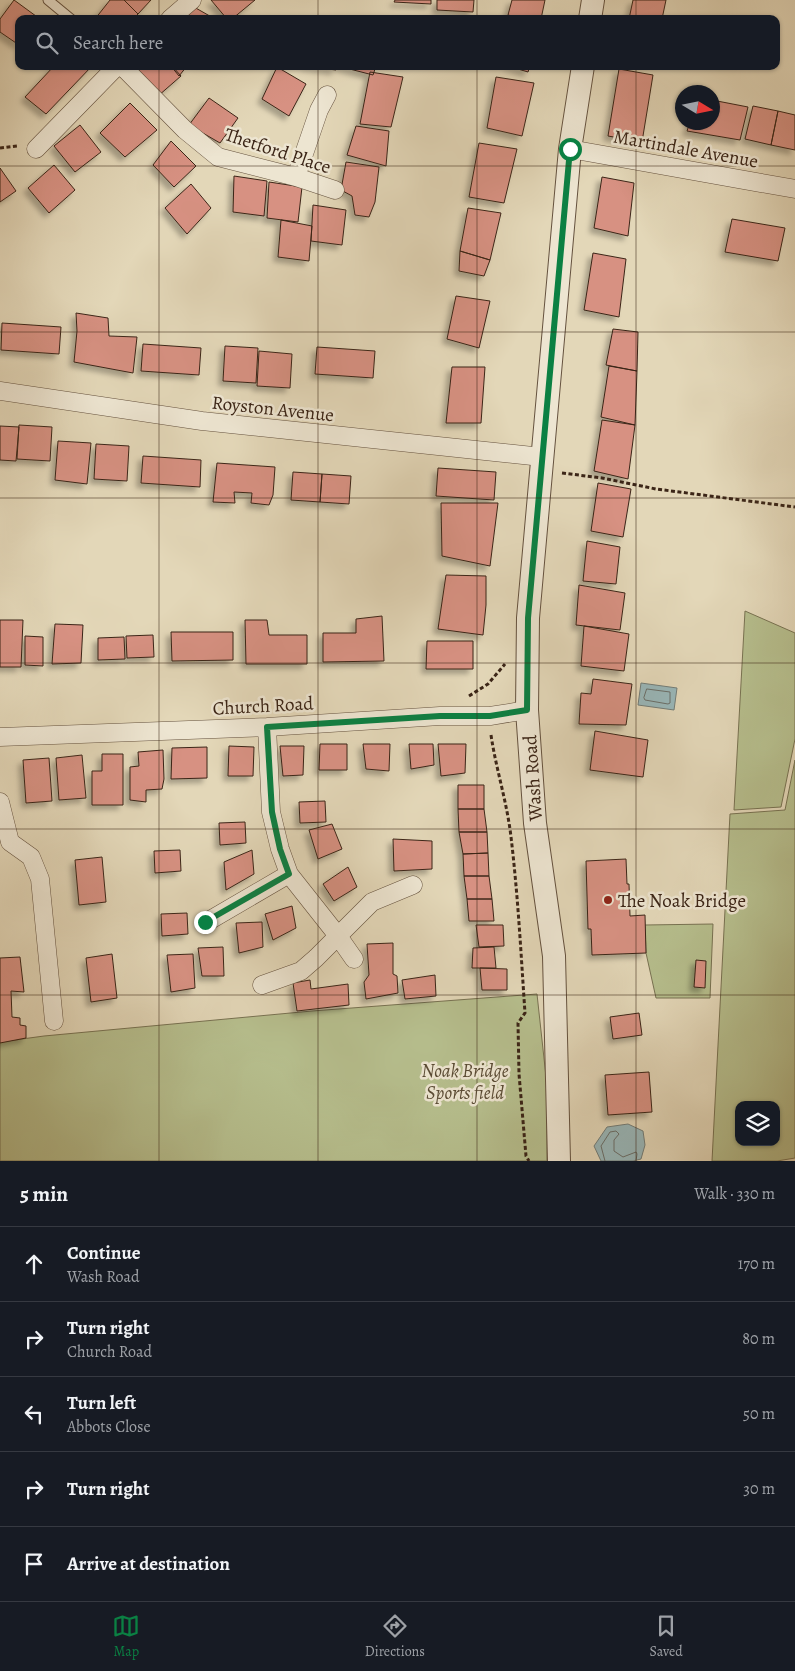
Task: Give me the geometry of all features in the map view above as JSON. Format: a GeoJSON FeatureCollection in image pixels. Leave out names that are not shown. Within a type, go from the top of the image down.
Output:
{"type":"FeatureCollection","features":[{"type":"Feature","properties":{"kind":"street"},"geometry":{"type":"LineString","coordinates":[[175,15],[192,0]]}},
{"type":"Feature","properties":{"kind":"street"},"geometry":{"type":"LineString","coordinates":[[591,15],[593,0]]}},
{"type":"Feature","properties":{"kind":"street"},"geometry":{"type":"LineString","coordinates":[[36,149],[113,70]]}},
{"type":"Feature","properties":{"kind":"street","name":"Thetford Place"},"geometry":{"type":"LineString","coordinates":[[126,70],[185,130],[218,157],[296,177],[335,190]]}},
{"type":"Feature","properties":{"kind":"street","name":"Wash Road"},"geometry":{"type":"LineString","coordinates":[[559,1161],[554,956],[535,823],[527,710],[528,618],[570,149],[582,70]]}},
{"type":"Feature","properties":{"kind":"street"},"geometry":{"type":"LineString","coordinates":[[296,177],[319,110],[327,95]]}},
{"type":"Feature","properties":{"kind":"street","name":"Martindale Avenue"},"geometry":{"type":"LineString","coordinates":[[570,149],[795,189]]}},
{"type":"Feature","properties":{"kind":"street","name":"Royston Avenue"},"geometry":{"type":"LineString","coordinates":[[0,391],[202,421],[542,464]]}},
{"type":"Feature","properties":{"kind":"street","name":"Church Road"},"geometry":{"type":"LineString","coordinates":[[0,737],[267,727],[440,716],[490,716],[527,710]]}},
{"type":"Feature","properties":{"kind":"street"},"geometry":{"type":"LineString","coordinates":[[267,727],[272,812],[280,849],[289,874],[354,959]]}},
{"type":"Feature","properties":{"kind":"street"},"geometry":{"type":"LineString","coordinates":[[0,802],[10,842],[31,857],[40,879],[54,1021]]}},
{"type":"Feature","properties":{"kind":"street"},"geometry":{"type":"LineString","coordinates":[[205,922],[289,874]]}},
{"type":"Feature","properties":{"kind":"street"},"geometry":{"type":"LineString","coordinates":[[262,986],[301,971],[372,902],[413,885]]}},
{"type":"Feature","properties":{"kind":"lane"},"geometry":{"type":"LineString","coordinates":[[48,0],[66,15]]}},
{"type":"Feature","properties":{"kind":"path"},"geometry":{"type":"LineString","coordinates":[[542,464],[656,489],[795,508]]}},
{"type":"Feature","properties":{"kind":"path"},"geometry":{"type":"LineString","coordinates":[[465,698],[488,684],[508,660]]}},
{"type":"Feature","properties":{"kind":"path"},"geometry":{"type":"LineString","coordinates":[[218,707],[238,706]]}},
{"type":"Feature","properties":{"kind":"path"},"geometry":{"type":"LineString","coordinates":[[490,727],[510,828],[515,881],[525,1013],[518,1023],[519,1074],[526,1156],[529,1161]]}},
{"type":"Feature","properties":{"kind":"green space"},"geometry":{"type":"Polygon","coordinates":[[[745,611],[795,633],[795,739],[781,807],[734,810],[745,611]]]}},
{"type":"Feature","properties":{"kind":"green space"},"geometry":{"type":"Polygon","coordinates":[[[795,760],[795,1158],[777,1161],[712,1161],[730,814],[785,810],[795,760]]]}},
{"type":"Feature","properties":{"kind":"green space"},"geometry":{"type":"Polygon","coordinates":[[[713,924],[710,998],[656,998],[646,953],[645,925],[713,924]]]}},
{"type":"Feature","properties":{"kind":"green space","name":"Noak Bridge Sports field"},"geometry":{"type":"Polygon","coordinates":[[[537,994],[547,1086],[547,1161],[0,1161],[0,1042],[44,1036],[312,1011],[537,994]]]}},
{"type":"Feature","properties":{"kind":"water"},"geometry":{"type":"Polygon","coordinates":[[[641,683],[677,688],[674,710],[638,705],[641,683]]]}},
{"type":"Feature","properties":{"kind":"water"},"geometry":{"type":"Polygon","coordinates":[[[628,1124],[643,1131],[645,1145],[641,1159],[633,1161],[601,1161],[594,1146],[607,1127],[628,1124]]]}},
{"type":"Feature","properties":{"kind":"building"},"geometry":{"type":"Polygon","coordinates":[[[14,0],[35,15],[15,15],[15,42],[0,32],[0,19],[14,0]]]}},
{"type":"Feature","properties":{"kind":"building"},"geometry":{"type":"Polygon","coordinates":[[[110,0],[124,0],[138,14],[137,15],[98,15],[110,0]]]}},
{"type":"Feature","properties":{"kind":"building"},"geometry":{"type":"Polygon","coordinates":[[[124,0],[151,0],[138,14],[124,0]]]}},
{"type":"Feature","properties":{"kind":"building"},"geometry":{"type":"Polygon","coordinates":[[[211,0],[255,0],[237,15],[224,15],[211,0]]]}},
{"type":"Feature","properties":{"kind":"building"},"geometry":{"type":"Polygon","coordinates":[[[395,0],[431,0],[431,4],[394,2],[395,0]]]}},
{"type":"Feature","properties":{"kind":"building"},"geometry":{"type":"Polygon","coordinates":[[[437,0],[474,0],[473,12],[437,10],[437,0]]]}},
{"type":"Feature","properties":{"kind":"building"},"geometry":{"type":"Polygon","coordinates":[[[512,0],[545,0],[542,15],[508,15],[512,0]]]}},
{"type":"Feature","properties":{"kind":"building"},"geometry":{"type":"Polygon","coordinates":[[[633,0],[666,0],[663,15],[630,15],[633,0]]]}},
{"type":"Feature","properties":{"kind":"building"},"geometry":{"type":"Polygon","coordinates":[[[194,7],[208,15],[186,15],[194,7]]]}},
{"type":"Feature","properties":{"kind":"building"},"geometry":{"type":"Polygon","coordinates":[[[50,70],[88,70],[46,114],[25,97],[50,70]]]}},
{"type":"Feature","properties":{"kind":"building"},"geometry":{"type":"Polygon","coordinates":[[[135,70],[176,70],[181,76],[158,96],[132,73],[135,70]]]}},
{"type":"Feature","properties":{"kind":"building"},"geometry":{"type":"Polygon","coordinates":[[[174,70],[184,70],[179,76],[174,70]]]}},
{"type":"Feature","properties":{"kind":"building"},"geometry":{"type":"Polygon","coordinates":[[[276,70],[282,70],[306,84],[289,116],[262,99],[276,70]]]}},
{"type":"Feature","properties":{"kind":"building"},"geometry":{"type":"Polygon","coordinates":[[[354,70],[375,70],[373,75],[354,70]]]}},
{"type":"Feature","properties":{"kind":"building"},"geometry":{"type":"Polygon","coordinates":[[[619,70],[653,75],[642,142],[608,136],[619,70]]]}},
{"type":"Feature","properties":{"kind":"building"},"geometry":{"type":"Polygon","coordinates":[[[370,72],[403,77],[391,127],[360,124],[370,72]]]}},
{"type":"Feature","properties":{"kind":"building"},"geometry":{"type":"Polygon","coordinates":[[[496,77],[534,83],[522,136],[487,128],[496,77]]]}},
{"type":"Feature","properties":{"kind":"building"},"geometry":{"type":"Polygon","coordinates":[[[209,98],[238,118],[220,143],[189,125],[209,98]]]}},
{"type":"Feature","properties":{"kind":"building"},"geometry":{"type":"Polygon","coordinates":[[[720,102],[748,107],[740,140],[687,131],[720,130],[720,102]]]}},
{"type":"Feature","properties":{"kind":"building"},"geometry":{"type":"Polygon","coordinates":[[[130,103],[157,130],[125,157],[100,133],[130,103]]]}},
{"type":"Feature","properties":{"kind":"building"},"geometry":{"type":"Polygon","coordinates":[[[753,106],[778,111],[771,145],[745,139],[753,106]]]}},
{"type":"Feature","properties":{"kind":"building"},"geometry":{"type":"Polygon","coordinates":[[[778,111],[795,115],[795,150],[771,145],[778,111]]]}},
{"type":"Feature","properties":{"kind":"building"},"geometry":{"type":"Polygon","coordinates":[[[80,125],[101,152],[75,172],[54,146],[80,125]]]}},
{"type":"Feature","properties":{"kind":"building"},"geometry":{"type":"Polygon","coordinates":[[[356,126],[389,131],[386,166],[347,155],[356,126]]]}},
{"type":"Feature","properties":{"kind":"building"},"geometry":{"type":"Polygon","coordinates":[[[171,141],[196,166],[174,187],[153,165],[171,141]]]}},
{"type":"Feature","properties":{"kind":"building"},"geometry":{"type":"Polygon","coordinates":[[[479,143],[517,149],[504,203],[469,197],[479,143]]]}},
{"type":"Feature","properties":{"kind":"building"},"geometry":{"type":"Polygon","coordinates":[[[346,162],[379,167],[375,202],[369,217],[355,215],[352,196],[341,190],[346,162]]]}},
{"type":"Feature","properties":{"kind":"building"},"geometry":{"type":"Polygon","coordinates":[[[54,165],[75,190],[49,213],[28,188],[54,165]]]}},
{"type":"Feature","properties":{"kind":"building"},"geometry":{"type":"Polygon","coordinates":[[[0,168],[16,191],[0,202],[0,168]]]}},
{"type":"Feature","properties":{"kind":"building"},"geometry":{"type":"Polygon","coordinates":[[[234,176],[267,181],[264,216],[233,212],[234,176]]]}},
{"type":"Feature","properties":{"kind":"building"},"geometry":{"type":"Polygon","coordinates":[[[602,177],[634,183],[628,236],[594,228],[602,177]]]}},
{"type":"Feature","properties":{"kind":"building"},"geometry":{"type":"Polygon","coordinates":[[[269,182],[302,187],[298,222],[267,218],[269,182]]]}},
{"type":"Feature","properties":{"kind":"building"},"geometry":{"type":"Polygon","coordinates":[[[191,184],[211,208],[187,234],[165,208],[191,184]]]}},
{"type":"Feature","properties":{"kind":"building"},"geometry":{"type":"Polygon","coordinates":[[[313,205],[346,210],[342,245],[311,241],[313,205]]]}},
{"type":"Feature","properties":{"kind":"building"},"geometry":{"type":"Polygon","coordinates":[[[468,208],[501,213],[490,260],[460,251],[468,208]]]}},
{"type":"Feature","properties":{"kind":"building"},"geometry":{"type":"Polygon","coordinates":[[[732,219],[785,228],[778,261],[725,252],[732,219]]]}},
{"type":"Feature","properties":{"kind":"building"},"geometry":{"type":"Polygon","coordinates":[[[281,220],[312,226],[309,261],[278,257],[281,220]]]}},
{"type":"Feature","properties":{"kind":"building"},"geometry":{"type":"Polygon","coordinates":[[[460,251],[490,260],[484,276],[459,271],[460,251]]]}},
{"type":"Feature","properties":{"kind":"building"},"geometry":{"type":"Polygon","coordinates":[[[593,253],[626,259],[619,317],[584,310],[593,253]]]}},
{"type":"Feature","properties":{"kind":"building"},"geometry":{"type":"Polygon","coordinates":[[[456,296],[490,301],[479,348],[447,339],[456,296]]]}},
{"type":"Feature","properties":{"kind":"building"},"geometry":{"type":"Polygon","coordinates":[[[76,313],[108,318],[109,336],[137,337],[133,373],[74,362],[77,331],[76,313]]]}},
{"type":"Feature","properties":{"kind":"building"},"geometry":{"type":"Polygon","coordinates":[[[2,323],[61,327],[59,354],[1,350],[2,323]]]}},
{"type":"Feature","properties":{"kind":"building"},"geometry":{"type":"Polygon","coordinates":[[[613,329],[638,332],[637,371],[606,365],[613,329]]]}},
{"type":"Feature","properties":{"kind":"building"},"geometry":{"type":"Polygon","coordinates":[[[143,344],[201,348],[199,375],[141,371],[143,344]]]}},
{"type":"Feature","properties":{"kind":"building"},"geometry":{"type":"Polygon","coordinates":[[[225,346],[258,348],[256,383],[223,381],[225,346]]]}},
{"type":"Feature","properties":{"kind":"building"},"geometry":{"type":"Polygon","coordinates":[[[317,347],[375,351],[373,378],[315,374],[317,347]]]}},
{"type":"Feature","properties":{"kind":"building"},"geometry":{"type":"Polygon","coordinates":[[[259,351],[292,354],[290,388],[257,386],[259,351]]]}},
{"type":"Feature","properties":{"kind":"building"},"geometry":{"type":"Polygon","coordinates":[[[609,366],[637,371],[635,425],[601,417],[609,366]]]}},
{"type":"Feature","properties":{"kind":"building"},"geometry":{"type":"Polygon","coordinates":[[[452,367],[485,367],[481,423],[446,423],[452,367]]]}},
{"type":"Feature","properties":{"kind":"building"},"geometry":{"type":"Polygon","coordinates":[[[602,420],[635,425],[628,479],[594,471],[602,420]]]}},
{"type":"Feature","properties":{"kind":"building"},"geometry":{"type":"Polygon","coordinates":[[[19,425],[52,427],[50,461],[17,459],[19,425]]]}},
{"type":"Feature","properties":{"kind":"building"},"geometry":{"type":"Polygon","coordinates":[[[0,426],[19,427],[16,461],[0,460],[0,426]]]}},
{"type":"Feature","properties":{"kind":"building"},"geometry":{"type":"Polygon","coordinates":[[[58,441],[91,443],[87,484],[55,480],[58,441]]]}},
{"type":"Feature","properties":{"kind":"building"},"geometry":{"type":"Polygon","coordinates":[[[96,444],[129,446],[127,481],[94,479],[96,444]]]}},
{"type":"Feature","properties":{"kind":"building"},"geometry":{"type":"Polygon","coordinates":[[[143,456],[201,460],[200,487],[141,483],[143,456]]]}},
{"type":"Feature","properties":{"kind":"building"},"geometry":{"type":"Polygon","coordinates":[[[217,463],[275,467],[273,495],[269,505],[251,503],[252,493],[234,492],[235,503],[213,502],[217,463]]]}},
{"type":"Feature","properties":{"kind":"building"},"geometry":{"type":"Polygon","coordinates":[[[438,468],[496,472],[494,500],[436,496],[438,468]]]}},
{"type":"Feature","properties":{"kind":"building"},"geometry":{"type":"Polygon","coordinates":[[[293,472],[322,474],[320,502],[291,500],[293,472]]]}},
{"type":"Feature","properties":{"kind":"building"},"geometry":{"type":"Polygon","coordinates":[[[322,474],[351,476],[349,504],[320,502],[322,474]]]}},
{"type":"Feature","properties":{"kind":"building"},"geometry":{"type":"Polygon","coordinates":[[[598,483],[631,489],[623,537],[591,531],[598,483]]]}},
{"type":"Feature","properties":{"kind":"building"},"geometry":{"type":"Polygon","coordinates":[[[441,503],[498,503],[490,566],[442,556],[441,503]]]}},
{"type":"Feature","properties":{"kind":"building"},"geometry":{"type":"Polygon","coordinates":[[[587,541],[620,547],[616,584],[583,581],[587,541]]]}},
{"type":"Feature","properties":{"kind":"building"},"geometry":{"type":"Polygon","coordinates":[[[446,575],[486,576],[483,635],[438,629],[446,575]]]}},
{"type":"Feature","properties":{"kind":"building"},"geometry":{"type":"Polygon","coordinates":[[[579,585],[625,593],[620,630],[576,625],[579,585]]]}},
{"type":"Feature","properties":{"kind":"building"},"geometry":{"type":"Polygon","coordinates":[[[382,616],[384,661],[323,662],[323,633],[356,633],[356,619],[382,616]]]}},
{"type":"Feature","properties":{"kind":"building"},"geometry":{"type":"Polygon","coordinates":[[[0,620],[23,620],[21,667],[0,667],[0,620]]]}},
{"type":"Feature","properties":{"kind":"building"},"geometry":{"type":"Polygon","coordinates":[[[245,620],[267,620],[269,635],[307,635],[307,664],[246,664],[245,620]]]}},
{"type":"Feature","properties":{"kind":"building"},"geometry":{"type":"Polygon","coordinates":[[[55,624],[83,625],[81,663],[52,664],[55,624]]]}},
{"type":"Feature","properties":{"kind":"building"},"geometry":{"type":"Polygon","coordinates":[[[584,626],[629,634],[624,671],[581,666],[584,626]]]}},
{"type":"Feature","properties":{"kind":"building"},"geometry":{"type":"Polygon","coordinates":[[[171,632],[233,632],[233,660],[172,661],[171,632]]]}},
{"type":"Feature","properties":{"kind":"building"},"geometry":{"type":"Polygon","coordinates":[[[153,635],[154,657],[127,658],[126,636],[153,635]]]}},
{"type":"Feature","properties":{"kind":"building"},"geometry":{"type":"Polygon","coordinates":[[[25,636],[43,637],[43,666],[25,665],[25,636]]]}},
{"type":"Feature","properties":{"kind":"building"},"geometry":{"type":"Polygon","coordinates":[[[124,637],[125,659],[98,660],[98,638],[124,637]]]}},
{"type":"Feature","properties":{"kind":"building"},"geometry":{"type":"Polygon","coordinates":[[[427,641],[473,641],[473,669],[426,669],[427,641]]]}},
{"type":"Feature","properties":{"kind":"building"},"geometry":{"type":"Polygon","coordinates":[[[593,679],[632,684],[626,725],[579,724],[581,693],[591,694],[593,679]]]}},
{"type":"Feature","properties":{"kind":"building"},"geometry":{"type":"Polygon","coordinates":[[[595,731],[648,740],[643,777],[590,770],[595,731]]]}},
{"type":"Feature","properties":{"kind":"building"},"geometry":{"type":"Polygon","coordinates":[[[320,744],[347,744],[347,770],[319,770],[320,744]]]}},
{"type":"Feature","properties":{"kind":"building"},"geometry":{"type":"Polygon","coordinates":[[[363,744],[390,744],[389,771],[366,769],[363,744]]]}},
{"type":"Feature","properties":{"kind":"building"},"geometry":{"type":"Polygon","coordinates":[[[409,744],[433,744],[434,765],[411,769],[409,744]]]}},
{"type":"Feature","properties":{"kind":"building"},"geometry":{"type":"Polygon","coordinates":[[[438,744],[466,744],[465,773],[441,776],[438,744]]]}},
{"type":"Feature","properties":{"kind":"building"},"geometry":{"type":"Polygon","coordinates":[[[229,746],[254,747],[253,776],[228,776],[229,746]]]}},
{"type":"Feature","properties":{"kind":"building"},"geometry":{"type":"Polygon","coordinates":[[[280,746],[304,746],[303,775],[283,776],[280,746]]]}},
{"type":"Feature","properties":{"kind":"building"},"geometry":{"type":"Polygon","coordinates":[[[207,747],[207,778],[171,779],[172,748],[207,747]]]}},
{"type":"Feature","properties":{"kind":"building"},"geometry":{"type":"Polygon","coordinates":[[[163,750],[164,779],[162,789],[146,790],[146,802],[130,800],[130,767],[139,766],[138,752],[163,750]]]}},
{"type":"Feature","properties":{"kind":"building"},"geometry":{"type":"Polygon","coordinates":[[[102,754],[123,754],[123,805],[92,805],[92,771],[102,771],[102,754]]]}},
{"type":"Feature","properties":{"kind":"building"},"geometry":{"type":"Polygon","coordinates":[[[82,755],[86,798],[59,800],[56,758],[82,755]]]}},
{"type":"Feature","properties":{"kind":"building"},"geometry":{"type":"Polygon","coordinates":[[[49,758],[52,801],[26,803],[23,760],[49,758]]]}},
{"type":"Feature","properties":{"kind":"building"},"geometry":{"type":"Polygon","coordinates":[[[458,785],[484,785],[484,809],[458,809],[458,785]]]}},
{"type":"Feature","properties":{"kind":"building"},"geometry":{"type":"Polygon","coordinates":[[[325,801],[326,822],[300,823],[299,802],[325,801]]]}},
{"type":"Feature","properties":{"kind":"building"},"geometry":{"type":"Polygon","coordinates":[[[458,809],[484,809],[487,832],[459,832],[458,809]]]}},
{"type":"Feature","properties":{"kind":"building"},"geometry":{"type":"Polygon","coordinates":[[[245,822],[246,843],[220,845],[219,823],[245,822]]]}},
{"type":"Feature","properties":{"kind":"building"},"geometry":{"type":"Polygon","coordinates":[[[332,824],[342,849],[318,859],[309,830],[332,824]]]}},
{"type":"Feature","properties":{"kind":"building"},"geometry":{"type":"Polygon","coordinates":[[[459,832],[487,832],[488,853],[463,854],[459,832]]]}},
{"type":"Feature","properties":{"kind":"building"},"geometry":{"type":"Polygon","coordinates":[[[393,839],[432,841],[432,869],[394,871],[393,839]]]}},
{"type":"Feature","properties":{"kind":"building"},"geometry":{"type":"Polygon","coordinates":[[[180,850],[181,871],[155,873],[154,851],[180,850]]]}},
{"type":"Feature","properties":{"kind":"building"},"geometry":{"type":"Polygon","coordinates":[[[252,850],[254,874],[226,890],[224,862],[252,850]]]}},
{"type":"Feature","properties":{"kind":"building"},"geometry":{"type":"Polygon","coordinates":[[[488,853],[489,876],[464,876],[463,854],[488,853]]]}},
{"type":"Feature","properties":{"kind":"building"},"geometry":{"type":"Polygon","coordinates":[[[102,857],[106,902],[79,905],[75,860],[102,857]]]}},
{"type":"Feature","properties":{"kind":"building","name":"The Noak Bridge"},"geometry":{"type":"Polygon","coordinates":[[[626,859],[630,916],[645,915],[646,953],[592,955],[591,929],[588,929],[586,861],[626,859]]]}},
{"type":"Feature","properties":{"kind":"building"},"geometry":{"type":"Polygon","coordinates":[[[348,867],[357,887],[334,901],[323,884],[348,867]]]}},
{"type":"Feature","properties":{"kind":"building"},"geometry":{"type":"Polygon","coordinates":[[[464,876],[489,876],[492,899],[467,899],[464,876]]]}},
{"type":"Feature","properties":{"kind":"building"},"geometry":{"type":"Polygon","coordinates":[[[467,899],[492,899],[494,921],[469,921],[467,899]]]}},
{"type":"Feature","properties":{"kind":"building"},"geometry":{"type":"Polygon","coordinates":[[[292,906],[296,928],[273,940],[265,914],[292,906]]]}},
{"type":"Feature","properties":{"kind":"building"},"geometry":{"type":"Polygon","coordinates":[[[187,913],[188,934],[162,936],[161,914],[187,913]]]}},
{"type":"Feature","properties":{"kind":"building"},"geometry":{"type":"Polygon","coordinates":[[[262,922],[263,947],[239,953],[236,923],[262,922]]]}},
{"type":"Feature","properties":{"kind":"building"},"geometry":{"type":"Polygon","coordinates":[[[476,925],[503,925],[504,946],[479,947],[476,925]]]}},
{"type":"Feature","properties":{"kind":"building"},"geometry":{"type":"Polygon","coordinates":[[[393,943],[393,974],[397,976],[398,993],[366,999],[364,982],[369,975],[367,944],[393,943]]]}},
{"type":"Feature","properties":{"kind":"building"},"geometry":{"type":"Polygon","coordinates":[[[223,947],[224,976],[202,976],[198,948],[223,947]]]}},
{"type":"Feature","properties":{"kind":"building"},"geometry":{"type":"Polygon","coordinates":[[[494,947],[496,968],[472,968],[473,948],[494,947]]]}},
{"type":"Feature","properties":{"kind":"building"},"geometry":{"type":"Polygon","coordinates":[[[112,954],[117,998],[91,1002],[86,958],[112,954]]]}},
{"type":"Feature","properties":{"kind":"building"},"geometry":{"type":"Polygon","coordinates":[[[193,954],[195,988],[171,992],[167,955],[193,954]]]}},
{"type":"Feature","properties":{"kind":"building"},"geometry":{"type":"Polygon","coordinates":[[[20,957],[24,992],[11,991],[12,1017],[20,1018],[20,1025],[26,1026],[26,1038],[0,1043],[0,958],[20,957]]]}},
{"type":"Feature","properties":{"kind":"building"},"geometry":{"type":"Polygon","coordinates":[[[696,960],[706,961],[705,988],[694,987],[696,960]]]}},
{"type":"Feature","properties":{"kind":"building"},"geometry":{"type":"Polygon","coordinates":[[[480,968],[507,969],[507,990],[482,990],[480,968]]]}},
{"type":"Feature","properties":{"kind":"building"},"geometry":{"type":"Polygon","coordinates":[[[435,975],[436,996],[405,999],[402,980],[435,975]]]}},
{"type":"Feature","properties":{"kind":"building"},"geometry":{"type":"Polygon","coordinates":[[[310,980],[311,989],[348,984],[349,1005],[297,1011],[293,983],[310,980]]]}},
{"type":"Feature","properties":{"kind":"building"},"geometry":{"type":"Polygon","coordinates":[[[639,1013],[642,1035],[613,1039],[610,1017],[639,1013]]]}},
{"type":"Feature","properties":{"kind":"building"},"geometry":{"type":"Polygon","coordinates":[[[649,1072],[652,1112],[608,1115],[605,1075],[649,1072]]]}},
{"type":"Feature","properties":{"kind":"place","name":"The Noak Bridge"},"geometry":{"type":"Point","coordinates":[608,900]}},
{"type":"Feature","properties":{"kind":"route"},"geometry":{"type":"LineString","coordinates":[[205,922],[289,874],[280,849],[272,812],[267,727],[440,716],[490,716],[527,710],[528,618],[570,149]]}}]}
